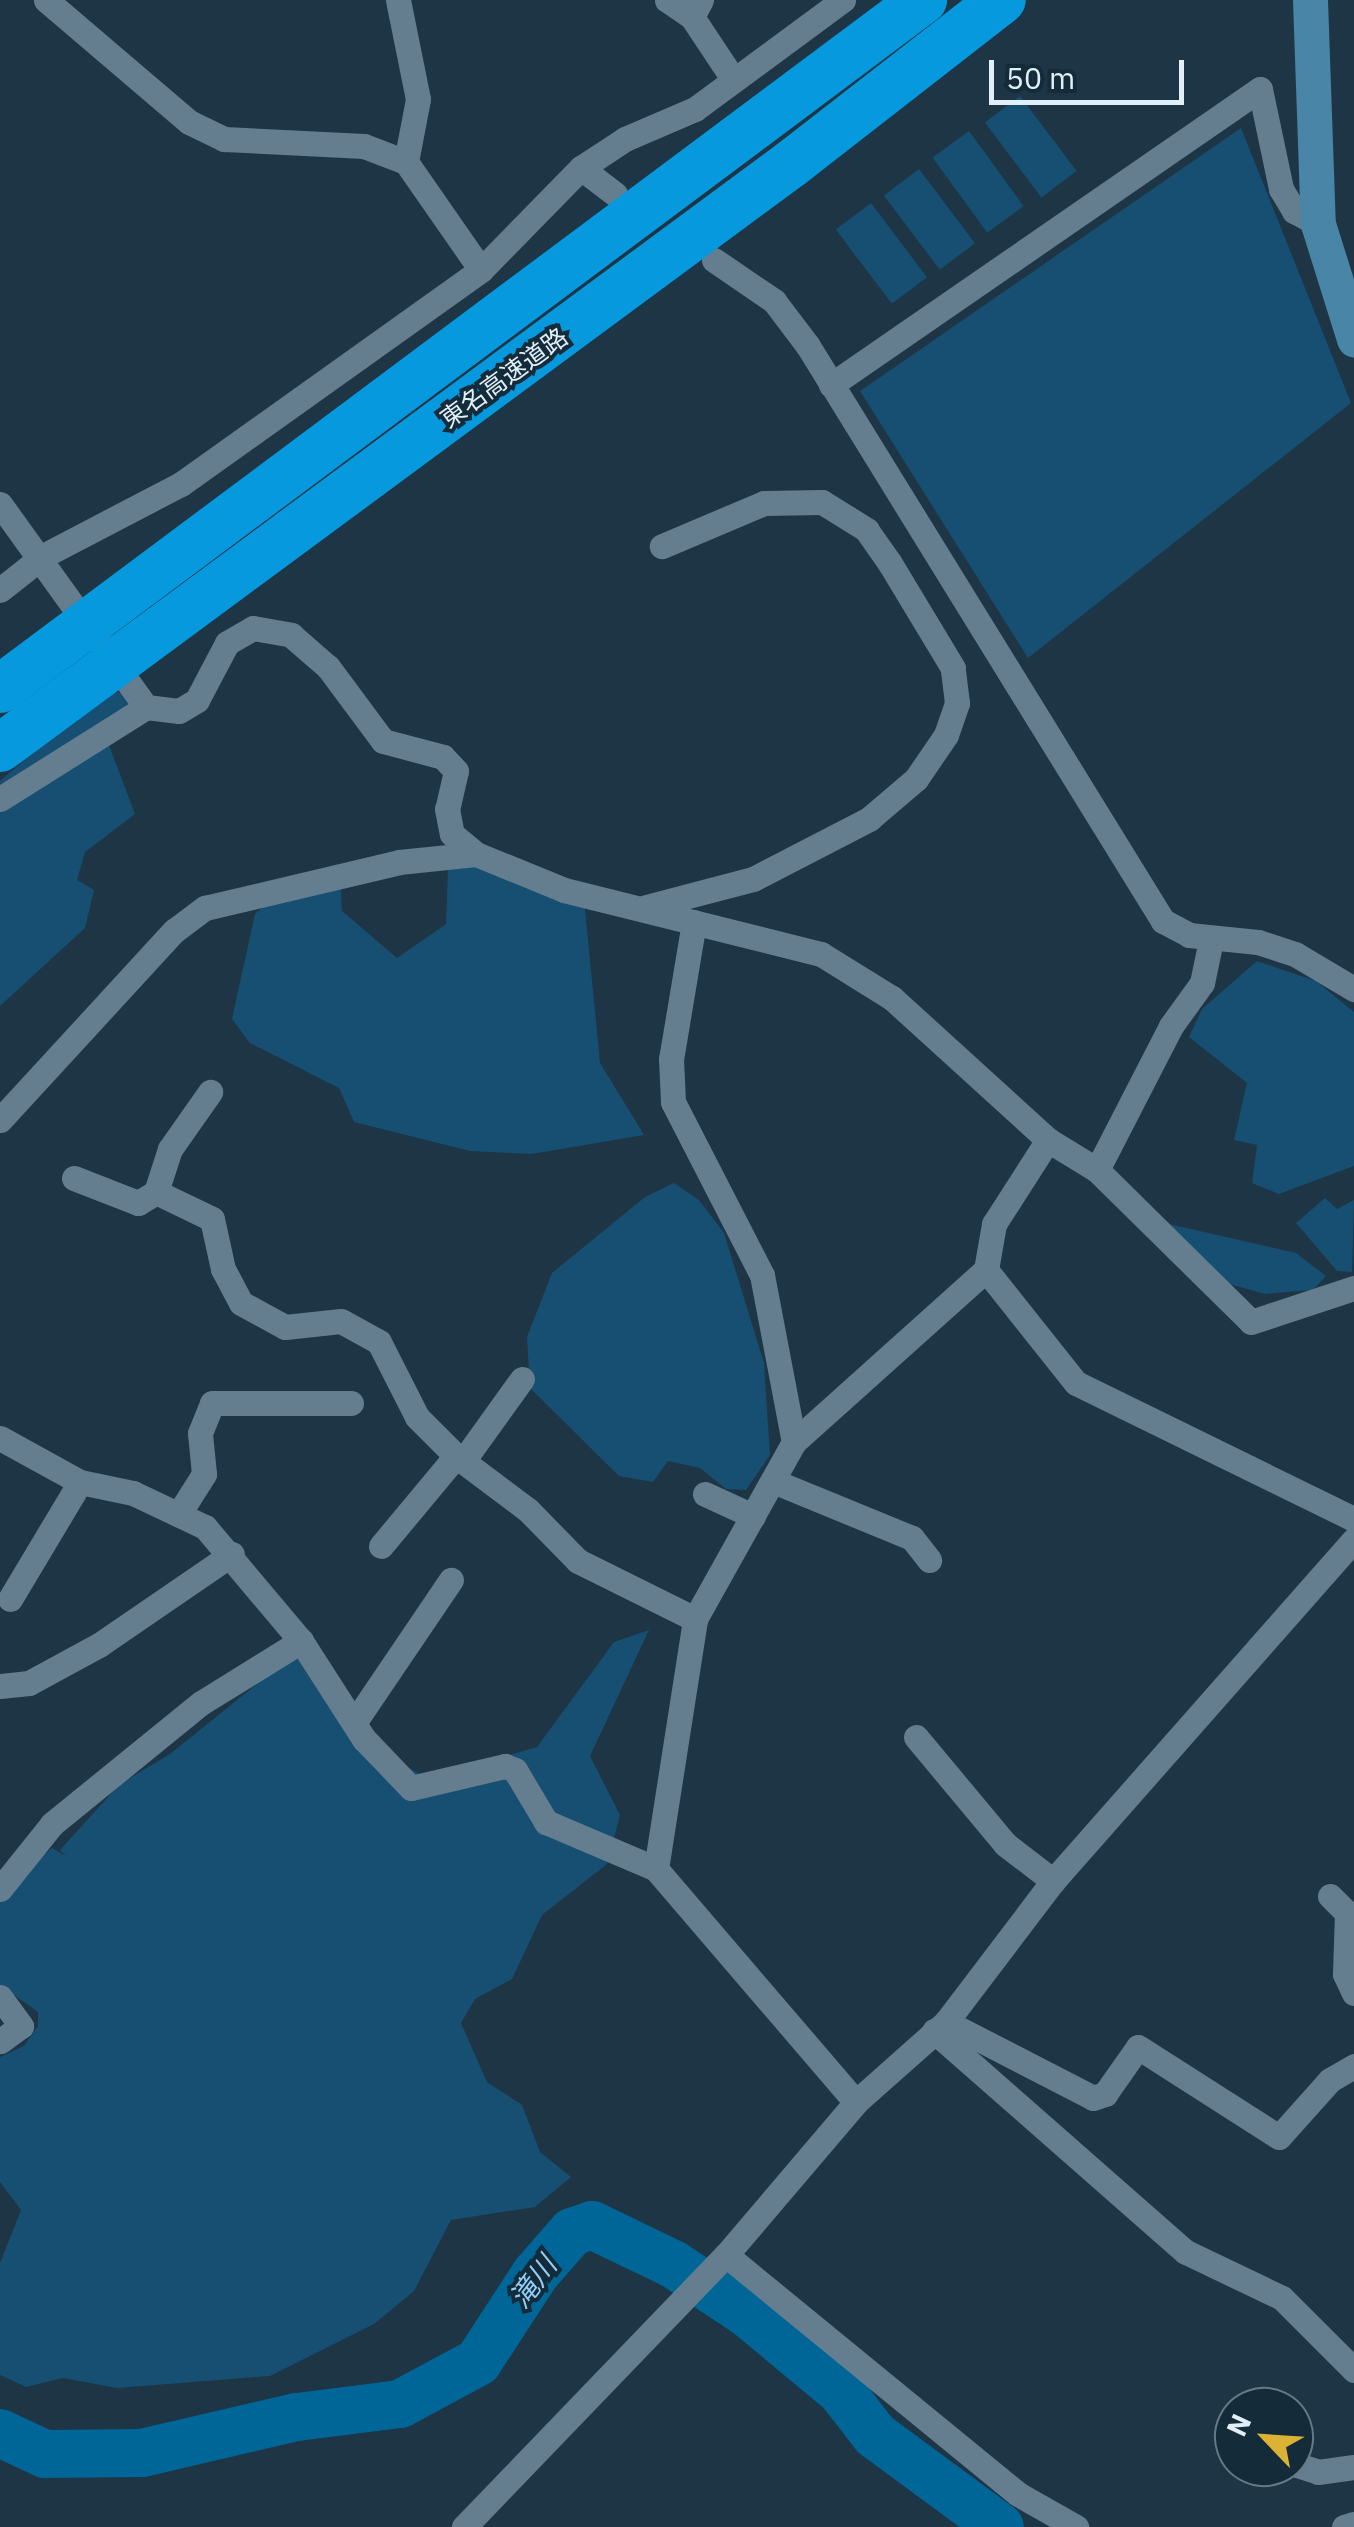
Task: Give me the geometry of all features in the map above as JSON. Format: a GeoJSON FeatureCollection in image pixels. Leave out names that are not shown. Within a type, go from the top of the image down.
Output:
{"type":"FeatureCollection","features":[{"type":"Feature","properties":{"kind":"highway","name":"東名高速道路"},"geometry":{"type":"LineString","coordinates":[[0,689],[923,0]]}},
{"type":"Feature","properties":{"kind":"highway","name":"東名高速道路"},"geometry":{"type":"LineString","coordinates":[[0,748],[683,245],[1002,0]]}},
{"type":"Feature","properties":{"kind":"street"},"geometry":{"type":"LineString","coordinates":[[46,0],[188,122],[224,139],[364,146],[406,162],[480,270]]}},
{"type":"Feature","properties":{"kind":"street"},"geometry":{"type":"LineString","coordinates":[[398,0],[418,99],[406,162]]}},
{"type":"Feature","properties":{"kind":"street"},"geometry":{"type":"LineString","coordinates":[[668,0],[696,9],[733,80]]}},
{"type":"Feature","properties":{"kind":"street"},"geometry":{"type":"LineString","coordinates":[[0,590],[49,566],[181,484],[480,270],[581,168],[625,139],[695,109],[843,0]]}},
{"type":"Feature","properties":{"kind":"street"},"geometry":{"type":"LineString","coordinates":[[1310,0],[1318,224],[1346,290],[1354,339]]}},
{"type":"Feature","properties":{"kind":"street"},"geometry":{"type":"LineString","coordinates":[[831,385],[1260,88],[1281,189],[1294,211],[1318,224]]}},
{"type":"Feature","properties":{"kind":"street"},"geometry":{"type":"LineString","coordinates":[[581,168],[615,194]]}},
{"type":"Feature","properties":{"kind":"street"},"geometry":{"type":"LineString","coordinates":[[714,260],[774,301],[831,385],[1163,921],[1211,940],[1258,942],[1354,989]]}},
{"type":"Feature","properties":{"kind":"street"},"geometry":{"type":"LineString","coordinates":[[642,908],[753,879],[869,819],[916,779],[946,735],[958,703],[953,668],[889,562],[867,530],[822,502],[764,504],[662,546]]}},
{"type":"Feature","properties":{"kind":"street"},"geometry":{"type":"LineString","coordinates":[[0,504],[49,566],[143,704]]}},
{"type":"Feature","properties":{"kind":"street"},"geometry":{"type":"LineString","coordinates":[[0,799],[143,704],[179,711],[198,700],[227,643],[253,628],[291,635],[328,667],[383,741],[443,757],[456,771],[447,809],[452,834],[476,854],[564,890],[821,954],[892,998],[1048,1140],[1097,1170],[1251,1322],[1354,1288]]}},
{"type":"Feature","properties":{"kind":"street"},"geometry":{"type":"LineString","coordinates":[[0,1120],[174,931],[204,908],[399,862],[476,854]]}},
{"type":"Feature","properties":{"kind":"street"},"geometry":{"type":"LineString","coordinates":[[694,922],[671,1060],[673,1102],[762,1275],[794,1442]]}},
{"type":"Feature","properties":{"kind":"street"},"geometry":{"type":"LineString","coordinates":[[1097,1170],[1171,1026],[1202,983],[1211,940]]}},
{"type":"Feature","properties":{"kind":"street"},"geometry":{"type":"LineString","coordinates":[[74,1178],[138,1203],[156,1192],[170,1148],[210,1092]]}},
{"type":"Feature","properties":{"kind":"street"},"geometry":{"type":"LineString","coordinates":[[656,1869],[694,1619],[794,1442],[986,1270],[994,1224],[1048,1140]]}},
{"type":"Feature","properties":{"kind":"street"},"geometry":{"type":"LineString","coordinates":[[156,1192],[212,1219],[224,1269],[241,1303],[285,1327],[341,1321],[378,1342],[417,1418],[459,1459],[528,1510],[578,1561],[694,1619]]}},
{"type":"Feature","properties":{"kind":"street"},"geometry":{"type":"LineString","coordinates":[[986,1270],[1076,1382],[1354,1519]]}},
{"type":"Feature","properties":{"kind":"street"},"geometry":{"type":"LineString","coordinates":[[381,1546],[459,1459],[522,1379]]}},
{"type":"Feature","properties":{"kind":"street"},"geometry":{"type":"LineString","coordinates":[[180,1512],[204,1474],[200,1434],[212,1403],[352,1403]]}},
{"type":"Feature","properties":{"kind":"street"},"geometry":{"type":"LineString","coordinates":[[0,1438],[80,1482],[180,1512],[232,1554],[301,1641],[354,1724],[411,1788],[505,1766],[515,1770],[546,1822],[656,1869],[856,2102]]}},
{"type":"Feature","properties":{"kind":"street"},"geometry":{"type":"LineString","coordinates":[[773,1481],[912,1538],[929,1560]]}},
{"type":"Feature","properties":{"kind":"street"},"geometry":{"type":"LineString","coordinates":[[10,1599],[80,1482]]}},
{"type":"Feature","properties":{"kind":"street"},"geometry":{"type":"LineString","coordinates":[[705,1494],[753,1516]]}},
{"type":"Feature","properties":{"kind":"street"},"geometry":{"type":"LineString","coordinates":[[464,2527],[726,2255],[856,2102],[940,2027],[1053,1881],[1354,1540]]}},
{"type":"Feature","properties":{"kind":"street"},"geometry":{"type":"LineString","coordinates":[[0,1686],[29,1683],[98,1645],[232,1554]]}},
{"type":"Feature","properties":{"kind":"street"},"geometry":{"type":"LineString","coordinates":[[354,1724],[451,1580]]}},
{"type":"Feature","properties":{"kind":"street"},"geometry":{"type":"LineString","coordinates":[[0,1890],[52,1824],[202,1703],[301,1641]]}},
{"type":"Feature","properties":{"kind":"street"},"geometry":{"type":"LineString","coordinates":[[916,1737],[1006,1844],[1053,1881]]}},
{"type":"Feature","properties":{"kind":"street"},"geometry":{"type":"LineString","coordinates":[[1330,1896],[1347,1912],[1345,1974],[1354,1993]]}},
{"type":"Feature","properties":{"kind":"street"},"geometry":{"type":"LineString","coordinates":[[0,1997],[21,2026],[0,2040]]}},
{"type":"Feature","properties":{"kind":"street"},"geometry":{"type":"LineString","coordinates":[[940,2027],[1093,2098],[1106,2094],[1138,2047],[1279,2137],[1330,2080],[1354,2066]]}},
{"type":"Feature","properties":{"kind":"street"},"geometry":{"type":"LineString","coordinates":[[940,2027],[1186,2252],[1282,2298],[1354,2370]]}},
{"type":"Feature","properties":{"kind":"street"},"geometry":{"type":"LineString","coordinates":[[726,2255],[1018,2494],[1076,2527]]}},
{"type":"Feature","properties":{"kind":"street"},"geometry":{"type":"LineString","coordinates":[[1314,2471],[1354,2467]]}},
{"type":"Feature","properties":{"kind":"street"},"geometry":{"type":"LineString","coordinates":[[1344,2527],[1354,2524]]}},
{"type":"Feature","properties":{"kind":"shaded area"},"geometry":{"type":"Polygon","coordinates":[[[1020,96],[1077,171],[1041,198],[985,122],[1020,96]]]}},
{"type":"Feature","properties":{"kind":"shaded area"},"geometry":{"type":"Polygon","coordinates":[[[1241,128],[1351,403],[1028,658],[860,391],[1241,128]]]}},
{"type":"Feature","properties":{"kind":"shaded area"},"geometry":{"type":"Polygon","coordinates":[[[969,131],[1024,206],[987,233],[933,157],[969,131]]]}},
{"type":"Feature","properties":{"kind":"shaded area"},"geometry":{"type":"Polygon","coordinates":[[[919,169],[975,243],[940,270],[884,195],[919,169]]]}},
{"type":"Feature","properties":{"kind":"shaded area"},"geometry":{"type":"Polygon","coordinates":[[[871,203],[927,277],[892,304],[836,229],[871,203]]]}},
{"type":"Feature","properties":{"kind":"shaded area"},"geometry":{"type":"Polygon","coordinates":[[[107,690],[122,693],[134,707],[107,740],[135,814],[85,852],[77,880],[94,890],[85,928],[0,1006],[0,781],[107,690]]]}},
{"type":"Feature","properties":{"kind":"shaded area"},"geometry":{"type":"Polygon","coordinates":[[[488,858],[564,890],[585,909],[600,1063],[644,1135],[532,1154],[470,1151],[354,1122],[339,1088],[250,1043],[232,1019],[255,914],[298,876],[340,874],[342,911],[397,958],[446,924],[448,868],[488,858]]]}},
{"type":"Feature","properties":{"kind":"shaded area"},"geometry":{"type":"Polygon","coordinates":[[[1257,961],[1316,981],[1354,1012],[1354,1166],[1279,1194],[1252,1183],[1257,1145],[1234,1140],[1247,1083],[1189,1037],[1202,1009],[1257,961]]]}},
{"type":"Feature","properties":{"kind":"shaded area"},"geometry":{"type":"Polygon","coordinates":[[[674,1183],[699,1200],[724,1233],[764,1363],[770,1455],[746,1490],[726,1489],[700,1468],[668,1461],[653,1482],[619,1476],[530,1388],[527,1337],[552,1273],[645,1197],[674,1183]]]}},
{"type":"Feature","properties":{"kind":"shaded area"},"geometry":{"type":"Polygon","coordinates":[[[1325,1198],[1337,1209],[1354,1200],[1352,1272],[1337,1271],[1296,1223],[1325,1198]]]}},
{"type":"Feature","properties":{"kind":"shaded area"},"geometry":{"type":"Polygon","coordinates":[[[1169,1224],[1296,1253],[1326,1276],[1313,1290],[1265,1294],[1226,1283],[1169,1224]]]}},
{"type":"Feature","properties":{"kind":"shaded area"},"geometry":{"type":"Polygon","coordinates":[[[649,1630],[590,1756],[620,1815],[607,1864],[542,1915],[512,1979],[475,1999],[461,2023],[487,2082],[522,2105],[540,2152],[571,2177],[535,2207],[451,2220],[414,2291],[374,2324],[270,2376],[117,2388],[63,2378],[26,2387],[0,2375],[0,2263],[21,2210],[0,2182],[0,2057],[24,2046],[38,2026],[38,2012],[0,1985],[0,1891],[52,1848],[66,1856],[60,1850],[120,1784],[170,1754],[298,1651],[363,1743],[429,1779],[537,1747],[614,1642],[649,1630]]]}},
{"type":"Feature","properties":{"kind":"waterway","name":"滝川"},"geometry":{"type":"LineString","coordinates":[[0,2433],[45,2454],[142,2453],[297,2417],[400,2404],[478,2362],[536,2273],[572,2232],[592,2225],[673,2264],[747,2313],[841,2391],[875,2435],[1000,2527]]}}]}
